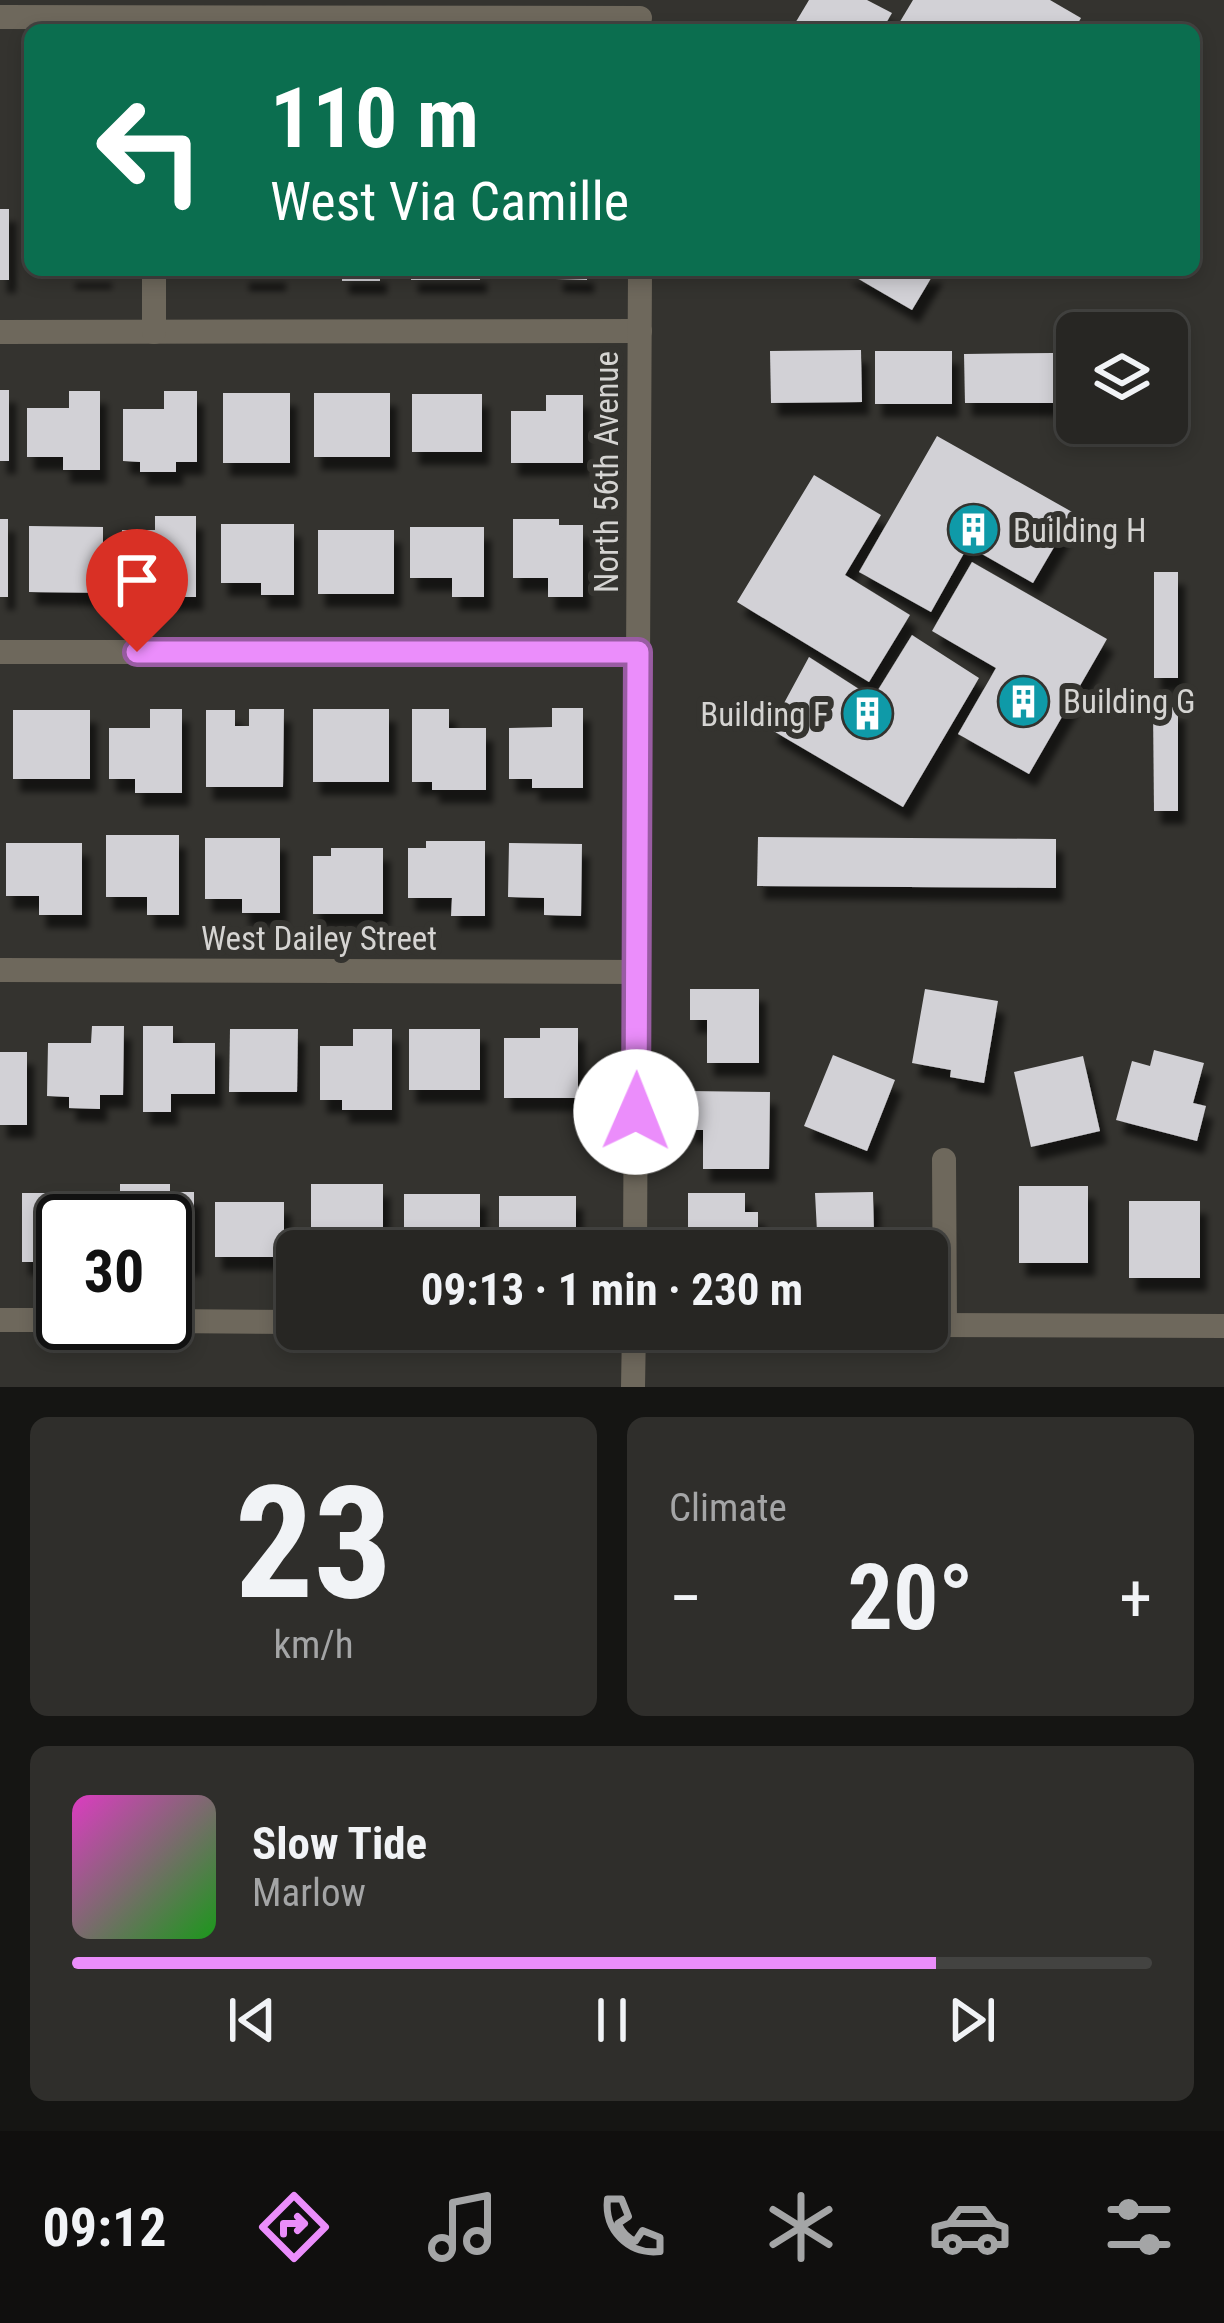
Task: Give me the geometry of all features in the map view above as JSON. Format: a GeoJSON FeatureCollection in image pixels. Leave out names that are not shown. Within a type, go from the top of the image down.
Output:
{"type":"FeatureCollection","features":[{"type":"Feature","properties":{"kind":"street"},"geometry":{"type":"LineString","coordinates":[[0,17],[154,24],[640,16]]}},
{"type":"Feature","properties":{"kind":"street"},"geometry":{"type":"LineString","coordinates":[[154,276],[154,332]]}},
{"type":"Feature","properties":{"kind":"street","name":"North 56th Avenue"},"geometry":{"type":"LineString","coordinates":[[635,1230],[640,276]]}},
{"type":"Feature","properties":{"kind":"street"},"geometry":{"type":"LineString","coordinates":[[0,332],[640,331]]}},
{"type":"Feature","properties":{"kind":"street"},"geometry":{"type":"LineString","coordinates":[[0,652],[638,652]]}},
{"type":"Feature","properties":{"kind":"street","name":"West Dailey Street"},"geometry":{"type":"LineString","coordinates":[[0,970],[638,972]]}},
{"type":"Feature","properties":{"kind":"street"},"geometry":{"type":"LineString","coordinates":[[941,1230],[944,1160]]}},
{"type":"Feature","properties":{"kind":"street"},"geometry":{"type":"LineString","coordinates":[[0,1320],[36,1321]]}},
{"type":"Feature","properties":{"kind":"street"},"geometry":{"type":"LineString","coordinates":[[192,1321],[276,1322]]}},
{"type":"Feature","properties":{"kind":"street"},"geometry":{"type":"LineString","coordinates":[[948,1325],[1224,1326]]}},
{"type":"Feature","properties":{"kind":"street"},"geometry":{"type":"LineString","coordinates":[[633,1387],[634,1350]]}},
{"type":"Feature","properties":{"kind":"building"},"geometry":{"type":"Polygon","coordinates":[[[809,0],[867,0],[892,13],[886,24],[795,24],[809,0]]]}},
{"type":"Feature","properties":{"kind":"building"},"geometry":{"type":"Polygon","coordinates":[[[913,0],[1050,0],[1081,18],[1078,24],[899,24],[913,0]]]}},
{"type":"Feature","properties":{"kind":"building"},"geometry":{"type":"Polygon","coordinates":[[[0,209],[9,209],[9,280],[0,280],[0,209]]]}},
{"type":"Feature","properties":{"kind":"building"},"geometry":{"type":"Polygon","coordinates":[[[342,276],[380,276],[380,281],[342,281],[342,276]]]}},
{"type":"Feature","properties":{"kind":"building"},"geometry":{"type":"Polygon","coordinates":[[[411,276],[480,276],[480,280],[411,280],[411,276]]]}},
{"type":"Feature","properties":{"kind":"building"},"geometry":{"type":"Polygon","coordinates":[[[556,276],[587,276],[587,280],[556,276]]]}},
{"type":"Feature","properties":{"kind":"building"},"geometry":{"type":"Polygon","coordinates":[[[853,276],[932,276],[912,310],[853,276]]]}},
{"type":"Feature","properties":{"kind":"building"},"geometry":{"type":"Polygon","coordinates":[[[861,350],[862,402],[771,403],[770,351],[861,350]]]}},
{"type":"Feature","properties":{"kind":"building"},"geometry":{"type":"Polygon","coordinates":[[[875,351],[952,351],[952,404],[875,404],[875,351]]]}},
{"type":"Feature","properties":{"kind":"building"},"geometry":{"type":"Polygon","coordinates":[[[1053,353],[1053,403],[965,403],[964,354],[1053,353]]]}},
{"type":"Feature","properties":{"kind":"building"},"geometry":{"type":"Polygon","coordinates":[[[0,390],[9,390],[9,461],[0,461],[0,390]]]}},
{"type":"Feature","properties":{"kind":"building"},"geometry":{"type":"Polygon","coordinates":[[[69,391],[100,391],[100,470],[63,470],[63,457],[27,457],[27,408],[69,408],[69,391]]]}},
{"type":"Feature","properties":{"kind":"building"},"geometry":{"type":"Polygon","coordinates":[[[164,391],[197,391],[197,462],[176,462],[176,472],[140,472],[140,462],[123,461],[123,409],[164,409],[164,391]]]}},
{"type":"Feature","properties":{"kind":"building"},"geometry":{"type":"Polygon","coordinates":[[[223,393],[290,393],[290,463],[223,463],[223,393]]]}},
{"type":"Feature","properties":{"kind":"building"},"geometry":{"type":"Polygon","coordinates":[[[314,393],[390,393],[390,457],[314,457],[314,393]]]}},
{"type":"Feature","properties":{"kind":"building"},"geometry":{"type":"Polygon","coordinates":[[[412,394],[482,394],[482,452],[412,452],[412,394]]]}},
{"type":"Feature","properties":{"kind":"building"},"geometry":{"type":"Polygon","coordinates":[[[546,395],[583,395],[583,463],[511,463],[511,411],[546,411],[546,395]]]}},
{"type":"Feature","properties":{"kind":"building","name":"Building H"},"geometry":{"type":"Polygon","coordinates":[[[937,436],[1074,513],[1033,583],[968,546],[931,612],[859,572],[937,436]]]}},
{"type":"Feature","properties":{"kind":"building"},"geometry":{"type":"Polygon","coordinates":[[[814,475],[881,515],[845,575],[910,615],[869,682],[737,602],[814,475]]]}},
{"type":"Feature","properties":{"kind":"building"},"geometry":{"type":"Polygon","coordinates":[[[155,516],[196,516],[196,597],[163,597],[163,581],[122,581],[122,530],[155,530],[155,516]]]}},
{"type":"Feature","properties":{"kind":"building"},"geometry":{"type":"Polygon","coordinates":[[[0,519],[8,519],[8,597],[0,597],[0,519]]]}},
{"type":"Feature","properties":{"kind":"building"},"geometry":{"type":"Polygon","coordinates":[[[513,519],[559,519],[559,525],[583,525],[583,597],[548,597],[548,578],[513,578],[513,519]]]}},
{"type":"Feature","properties":{"kind":"building"},"geometry":{"type":"Polygon","coordinates":[[[221,524],[294,524],[294,595],[261,595],[261,583],[221,583],[221,524]]]}},
{"type":"Feature","properties":{"kind":"building"},"geometry":{"type":"Polygon","coordinates":[[[29,526],[103,527],[103,542],[110,542],[110,593],[29,592],[29,526]]]}},
{"type":"Feature","properties":{"kind":"building"},"geometry":{"type":"Polygon","coordinates":[[[410,527],[484,527],[484,597],[452,597],[452,578],[410,578],[410,527]]]}},
{"type":"Feature","properties":{"kind":"building"},"geometry":{"type":"Polygon","coordinates":[[[318,530],[394,530],[394,594],[318,594],[318,530]]]}},
{"type":"Feature","properties":{"kind":"building","name":"Building G"},"geometry":{"type":"Polygon","coordinates":[[[972,562],[1107,639],[1029,774],[958,734],[996,668],[932,631],[972,562]]]}},
{"type":"Feature","properties":{"kind":"building"},"geometry":{"type":"Polygon","coordinates":[[[1154,572],[1178,572],[1178,678],[1154,678],[1154,572]]]}},
{"type":"Feature","properties":{"kind":"building","name":"Building F"},"geometry":{"type":"Polygon","coordinates":[[[912,635],[979,678],[903,807],[770,729],[809,657],[873,698],[912,635]]]}},
{"type":"Feature","properties":{"kind":"building"},"geometry":{"type":"Polygon","coordinates":[[[1178,707],[1178,811],[1154,811],[1153,708],[1178,707]]]}},
{"type":"Feature","properties":{"kind":"building"},"geometry":{"type":"Polygon","coordinates":[[[552,708],[583,708],[583,788],[532,788],[532,779],[509,779],[509,728],[552,727],[552,708]]]}},
{"type":"Feature","properties":{"kind":"building"},"geometry":{"type":"Polygon","coordinates":[[[150,709],[182,709],[182,793],[135,793],[135,779],[109,779],[109,728],[150,728],[150,709]]]}},
{"type":"Feature","properties":{"kind":"building"},"geometry":{"type":"Polygon","coordinates":[[[249,709],[284,709],[283,787],[206,787],[206,710],[235,710],[235,726],[249,726],[249,709]]]}},
{"type":"Feature","properties":{"kind":"building"},"geometry":{"type":"Polygon","coordinates":[[[313,709],[389,709],[389,782],[313,782],[313,709]]]}},
{"type":"Feature","properties":{"kind":"building"},"geometry":{"type":"Polygon","coordinates":[[[412,709],[449,709],[449,728],[486,728],[486,790],[432,790],[432,782],[412,782],[412,709]]]}},
{"type":"Feature","properties":{"kind":"building"},"geometry":{"type":"Polygon","coordinates":[[[13,710],[90,710],[90,779],[13,779],[13,710]]]}},
{"type":"Feature","properties":{"kind":"building"},"geometry":{"type":"Polygon","coordinates":[[[106,835],[179,835],[179,915],[147,915],[147,897],[106,897],[106,835]]]}},
{"type":"Feature","properties":{"kind":"building"},"geometry":{"type":"Polygon","coordinates":[[[758,837],[1056,839],[1056,888],[757,886],[758,837]]]}},
{"type":"Feature","properties":{"kind":"building"},"geometry":{"type":"Polygon","coordinates":[[[205,838],[280,838],[280,913],[242,913],[242,899],[205,899],[205,838]]]}},
{"type":"Feature","properties":{"kind":"building"},"geometry":{"type":"Polygon","coordinates":[[[426,841],[485,841],[485,916],[451,916],[452,898],[408,898],[408,848],[426,848],[426,841]]]}},
{"type":"Feature","properties":{"kind":"building"},"geometry":{"type":"Polygon","coordinates":[[[6,843],[82,843],[82,915],[39,915],[39,896],[6,896],[6,843]]]}},
{"type":"Feature","properties":{"kind":"building"},"geometry":{"type":"Polygon","coordinates":[[[509,843],[582,844],[581,916],[544,915],[544,898],[508,897],[509,843]]]}},
{"type":"Feature","properties":{"kind":"building"},"geometry":{"type":"Polygon","coordinates":[[[331,848],[383,848],[383,914],[313,914],[313,856],[331,856],[331,848]]]}},
{"type":"Feature","properties":{"kind":"building"},"geometry":{"type":"Polygon","coordinates":[[[690,989],[759,989],[759,1063],[707,1063],[707,1020],[690,1020],[690,989]]]}},
{"type":"Feature","properties":{"kind":"building"},"geometry":{"type":"Polygon","coordinates":[[[925,989],[998,1001],[984,1083],[950,1077],[951,1070],[912,1063],[925,989]]]}},
{"type":"Feature","properties":{"kind":"building"},"geometry":{"type":"Polygon","coordinates":[[[92,1026],[124,1026],[123,1095],[100,1095],[100,1109],[69,1108],[69,1097],[47,1096],[48,1043],[91,1043],[92,1026]]]}},
{"type":"Feature","properties":{"kind":"building"},"geometry":{"type":"Polygon","coordinates":[[[143,1026],[173,1026],[173,1043],[215,1043],[215,1094],[171,1094],[171,1112],[143,1112],[143,1026]]]}},
{"type":"Feature","properties":{"kind":"building"},"geometry":{"type":"Polygon","coordinates":[[[540,1028],[578,1028],[578,1098],[504,1098],[504,1038],[540,1038],[540,1028]]]}},
{"type":"Feature","properties":{"kind":"building"},"geometry":{"type":"Polygon","coordinates":[[[230,1029],[298,1029],[297,1092],[229,1092],[230,1029]]]}},
{"type":"Feature","properties":{"kind":"building"},"geometry":{"type":"Polygon","coordinates":[[[353,1029],[392,1029],[392,1110],[342,1110],[342,1100],[320,1100],[320,1046],[353,1046],[353,1029]]]}},
{"type":"Feature","properties":{"kind":"building"},"geometry":{"type":"Polygon","coordinates":[[[409,1029],[480,1029],[480,1090],[409,1090],[409,1029]]]}},
{"type":"Feature","properties":{"kind":"building"},"geometry":{"type":"Polygon","coordinates":[[[1154,1050],[1204,1063],[1193,1103],[1206,1106],[1197,1141],[1116,1120],[1132,1061],[1150,1066],[1154,1050]]]}},
{"type":"Feature","properties":{"kind":"building"},"geometry":{"type":"Polygon","coordinates":[[[0,1052],[27,1052],[27,1125],[0,1125],[0,1052]]]}},
{"type":"Feature","properties":{"kind":"building"},"geometry":{"type":"Polygon","coordinates":[[[833,1055],[895,1080],[867,1151],[804,1126],[833,1055]]]}},
{"type":"Feature","properties":{"kind":"building"},"geometry":{"type":"Polygon","coordinates":[[[1083,1056],[1100,1131],[1031,1147],[1014,1072],[1083,1056]]]}},
{"type":"Feature","properties":{"kind":"building"},"geometry":{"type":"Polygon","coordinates":[[[689,1091],[770,1092],[769,1169],[703,1169],[703,1130],[689,1130],[689,1091]]]}},
{"type":"Feature","properties":{"kind":"building"},"geometry":{"type":"Polygon","coordinates":[[[120,1184],[170,1184],[170,1192],[194,1192],[194,1263],[192,1194],[120,1194],[120,1184]]]}},
{"type":"Feature","properties":{"kind":"building"},"geometry":{"type":"Polygon","coordinates":[[[311,1184],[383,1184],[383,1230],[311,1230],[311,1184]]]}},
{"type":"Feature","properties":{"kind":"building"},"geometry":{"type":"Polygon","coordinates":[[[1019,1186],[1088,1186],[1088,1263],[1019,1263],[1019,1186]]]}},
{"type":"Feature","properties":{"kind":"building"},"geometry":{"type":"Polygon","coordinates":[[[873,1192],[874,1230],[817,1230],[815,1193],[873,1192]]]}},
{"type":"Feature","properties":{"kind":"building"},"geometry":{"type":"Polygon","coordinates":[[[22,1193],[97,1193],[36,1194],[36,1262],[22,1262],[22,1193]]]}},
{"type":"Feature","properties":{"kind":"building"},"geometry":{"type":"Polygon","coordinates":[[[688,1193],[745,1193],[745,1212],[758,1212],[758,1230],[688,1230],[688,1193]]]}},
{"type":"Feature","properties":{"kind":"building"},"geometry":{"type":"Polygon","coordinates":[[[404,1194],[480,1194],[480,1230],[404,1230],[404,1194]]]}},
{"type":"Feature","properties":{"kind":"building"},"geometry":{"type":"Polygon","coordinates":[[[499,1196],[576,1196],[576,1230],[499,1230],[499,1196]]]}},
{"type":"Feature","properties":{"kind":"building"},"geometry":{"type":"Polygon","coordinates":[[[1129,1201],[1200,1201],[1200,1278],[1129,1278],[1129,1201]]]}},
{"type":"Feature","properties":{"kind":"building"},"geometry":{"type":"Polygon","coordinates":[[[215,1202],[284,1202],[284,1230],[276,1230],[276,1257],[215,1257],[215,1202]]]}},
{"type":"Feature","properties":{"kind":"place","name":"Building H"},"geometry":{"type":"Point","coordinates":[974,530]}},
{"type":"Feature","properties":{"kind":"place","name":"Building G"},"geometry":{"type":"Point","coordinates":[1024,701]}},
{"type":"Feature","properties":{"kind":"place","name":"Building F"},"geometry":{"type":"Point","coordinates":[868,714]}},
{"type":"Feature","properties":{"kind":"route"},"geometry":{"type":"LineString","coordinates":[[137,652],[638,652],[636,1112]]}}]}
